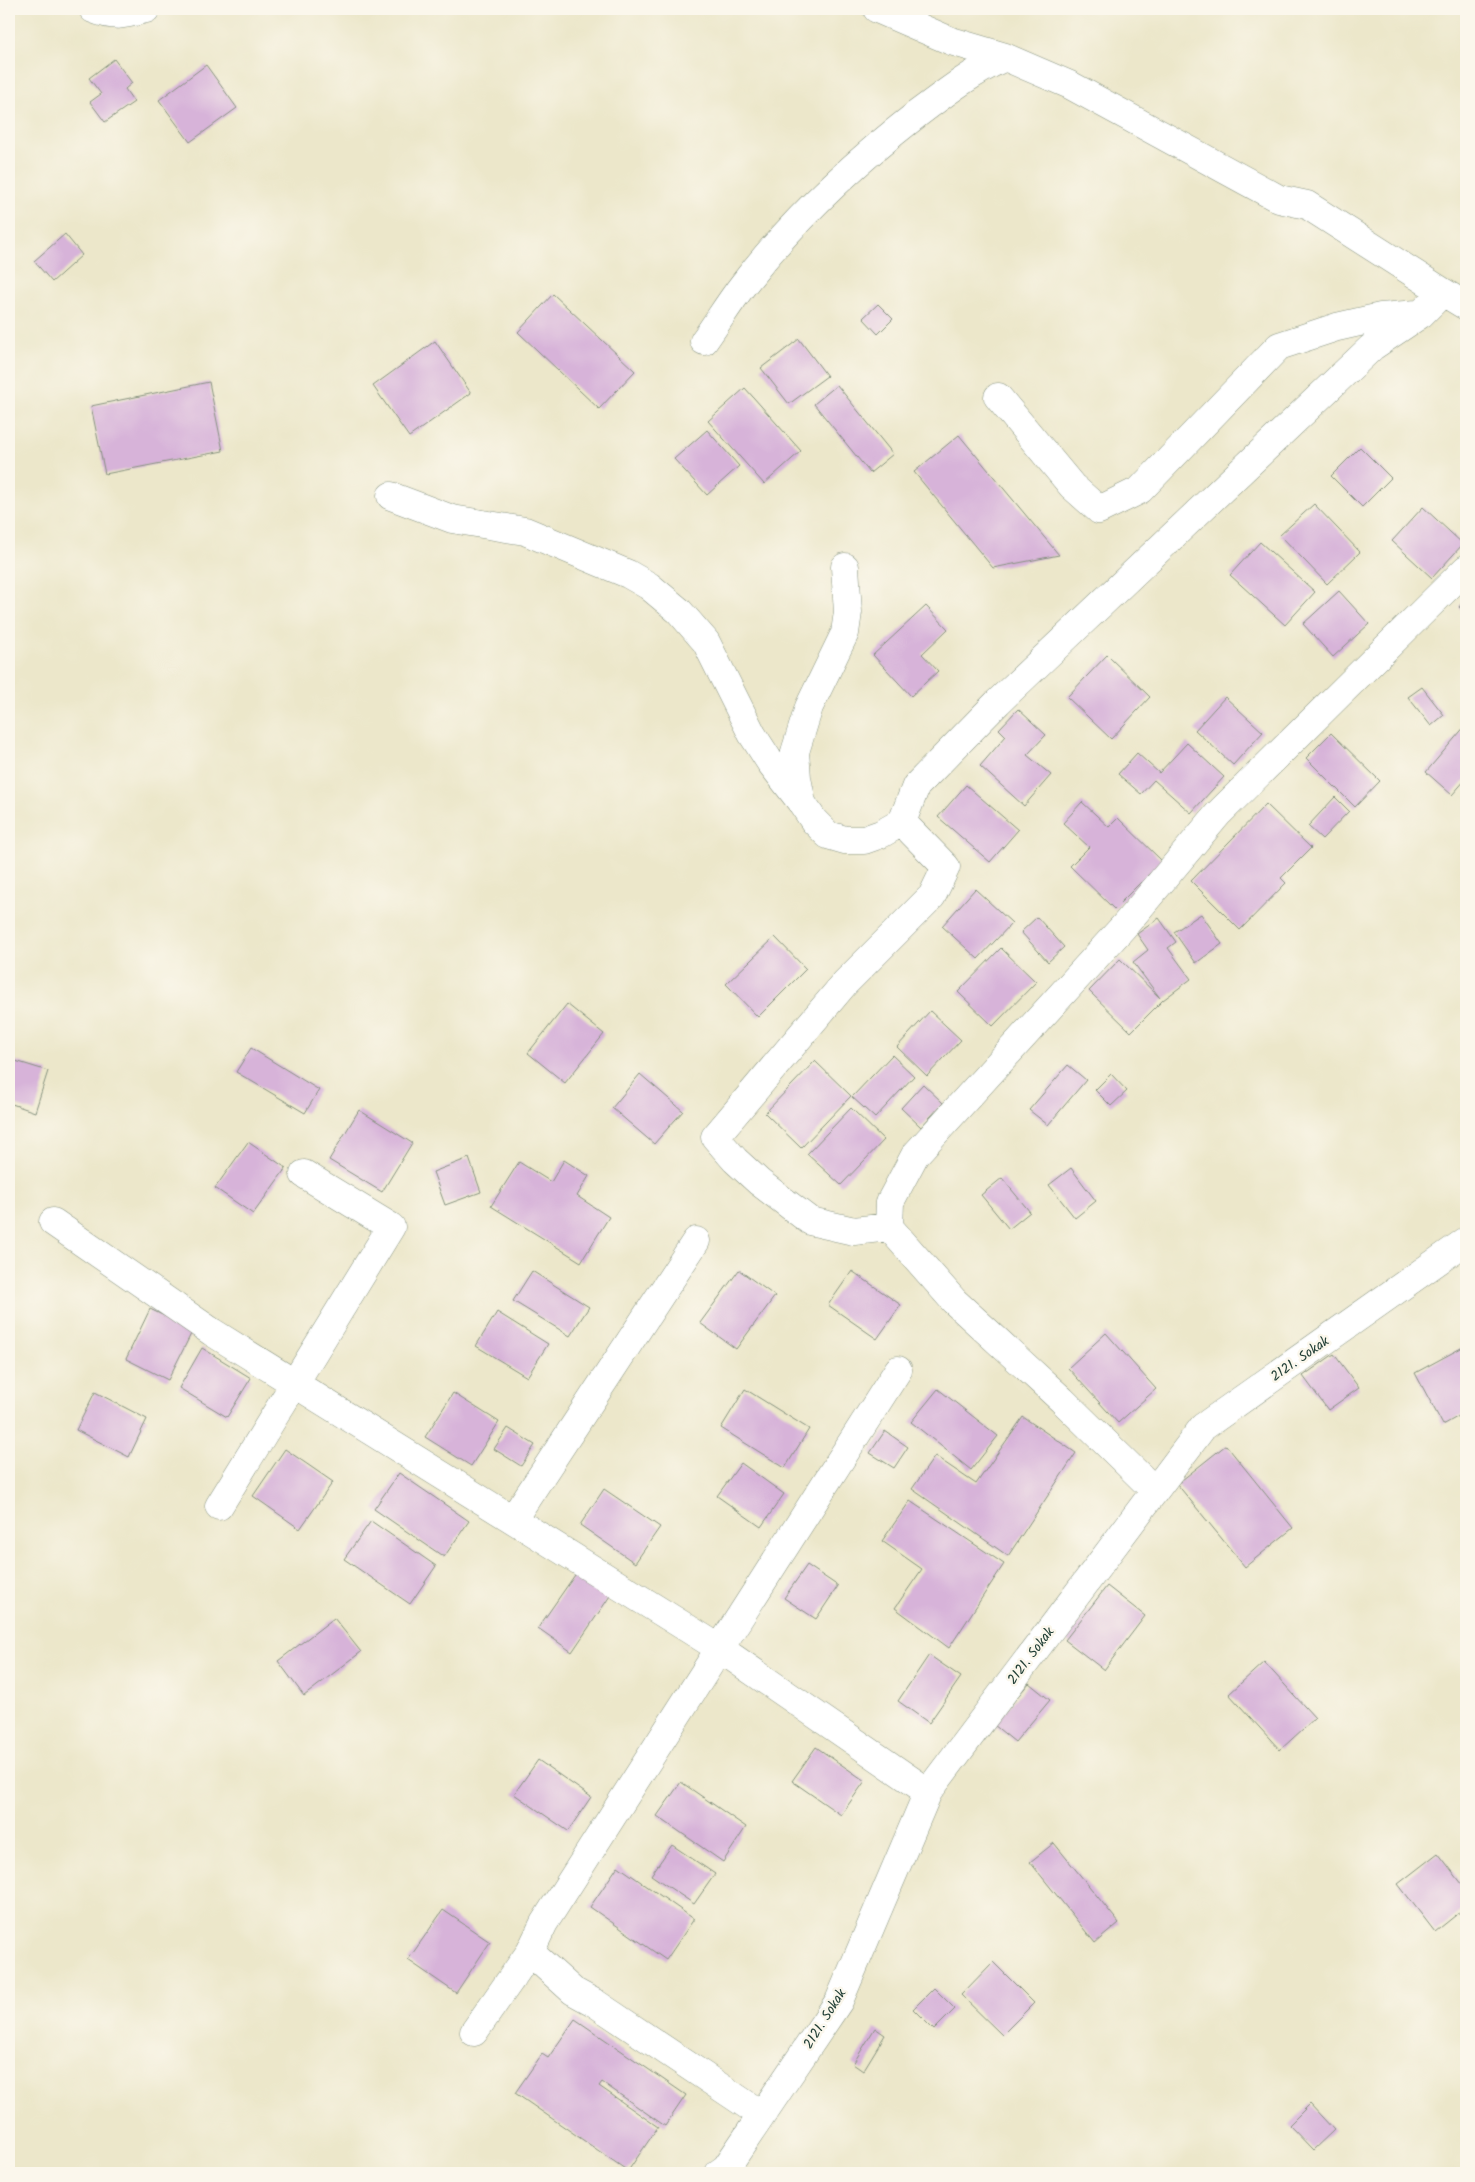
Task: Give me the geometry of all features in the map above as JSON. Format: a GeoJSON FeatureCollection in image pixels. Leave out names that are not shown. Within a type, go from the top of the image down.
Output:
{"type":"FeatureCollection","features":[{"type":"Feature","properties":{"kind":"street"},"geometry":{"type":"LineString","coordinates":[[93,9],[106,14],[125,16],[146,9]]}},
{"type":"Feature","properties":{"kind":"street"},"geometry":{"type":"LineString","coordinates":[[877,9],[951,41],[1005,57],[1070,85],[1279,198],[1307,205],[1466,306]]}},
{"type":"Feature","properties":{"kind":"street"},"geometry":{"type":"LineString","coordinates":[[704,341],[742,285],[774,248],[805,214],[878,144],[950,88],[981,68],[1005,57]]}},
{"type":"Feature","properties":{"kind":"street"},"geometry":{"type":"LineString","coordinates":[[391,496],[452,519],[525,531],[628,574],[649,586],[679,611],[706,642],[752,734],[814,821],[828,835],[845,840],[864,840],[881,834],[902,822],[916,786],[998,702],[1372,347],[1422,314],[1443,292]]}},
{"type":"Feature","properties":{"kind":"street"},"geometry":{"type":"LineString","coordinates":[[998,397],[1072,486],[1099,510],[1140,490],[1279,346],[1345,325],[1380,318],[1422,314]]}},
{"type":"Feature","properties":{"kind":"street"},"geometry":{"type":"LineString","coordinates":[[802,803],[797,778],[795,752],[810,707],[845,633],[848,612],[845,567]]}},
{"type":"Feature","properties":{"kind":"street"},"geometry":{"type":"LineString","coordinates":[[1155,1491],[1062,1400],[954,1301],[889,1227],[890,1202],[915,1155],[1124,926],[1218,814],[1466,569]]}},
{"type":"Feature","properties":{"kind":"street"},"geometry":{"type":"LineString","coordinates":[[889,1227],[854,1231],[810,1221],[759,1182],[735,1160],[715,1137],[845,983],[932,896],[946,867],[902,822]]}},
{"type":"Feature","properties":{"kind":"street"},"geometry":{"type":"LineString","coordinates":[[219,1506],[391,1227],[304,1174]]}},
{"type":"Feature","properties":{"kind":"street"},"geometry":{"type":"LineString","coordinates":[[52,1222],[212,1332],[719,1648],[928,1792]]}},
{"type":"Feature","properties":{"kind":"street"},"geometry":{"type":"LineString","coordinates":[[513,1520],[696,1241]]}},
{"type":"Feature","properties":{"kind":"street","name":"2121. Sokak"},"geometry":{"type":"LineString","coordinates":[[719,2173],[726,2168],[840,2001],[928,1792],[1203,1427],[1466,1241]]}},
{"type":"Feature","properties":{"kind":"street"},"geometry":{"type":"LineString","coordinates":[[474,2032],[530,1952],[544,1923],[898,1370]]}},
{"type":"Feature","properties":{"kind":"street"},"geometry":{"type":"LineString","coordinates":[[530,1952],[573,1991],[595,2003],[762,2115]]}},
{"type":"Feature","properties":{"kind":"building"},"geometry":{"type":"Polygon","coordinates":[[[114,59],[132,83],[125,89],[134,102],[105,122],[90,102],[101,94],[89,78],[114,59]]]}},
{"type":"Feature","properties":{"kind":"building"},"geometry":{"type":"Polygon","coordinates":[[[206,65],[237,108],[190,142],[159,100],[206,65]]]}},
{"type":"Feature","properties":{"kind":"building"},"geometry":{"type":"Polygon","coordinates":[[[65,234],[82,255],[52,282],[34,261],[65,234]]]}},
{"type":"Feature","properties":{"kind":"building"},"geometry":{"type":"Polygon","coordinates":[[[553,294],[635,371],[599,409],[518,332],[553,294]]]}},
{"type":"Feature","properties":{"kind":"building"},"geometry":{"type":"Polygon","coordinates":[[[878,304],[893,319],[878,334],[863,318],[878,304]]]}},
{"type":"Feature","properties":{"kind":"building"},"geometry":{"type":"Polygon","coordinates":[[[799,339],[827,376],[789,404],[761,368],[799,339]]]}},
{"type":"Feature","properties":{"kind":"building"},"geometry":{"type":"Polygon","coordinates":[[[435,341],[471,393],[409,437],[373,386],[435,341]]]}},
{"type":"Feature","properties":{"kind":"building"},"geometry":{"type":"Polygon","coordinates":[[[209,382],[223,451],[105,474],[91,406],[209,382]]]}},
{"type":"Feature","properties":{"kind":"building"},"geometry":{"type":"Polygon","coordinates":[[[837,385],[893,454],[870,473],[814,404],[837,385]]]}},
{"type":"Feature","properties":{"kind":"building"},"geometry":{"type":"Polygon","coordinates":[[[745,388],[801,451],[764,484],[708,421],[745,388]]]}},
{"type":"Feature","properties":{"kind":"building"},"geometry":{"type":"Polygon","coordinates":[[[707,430],[739,466],[707,495],[674,459],[707,430]]]}},
{"type":"Feature","properties":{"kind":"building"},"geometry":{"type":"Polygon","coordinates":[[[959,435],[1059,555],[993,568],[914,472],[959,435]]]}},
{"type":"Feature","properties":{"kind":"building"},"geometry":{"type":"Polygon","coordinates":[[[1360,447],[1391,478],[1362,507],[1331,476],[1360,447]]]}},
{"type":"Feature","properties":{"kind":"building"},"geometry":{"type":"Polygon","coordinates":[[[1314,504],[1360,552],[1327,584],[1280,535],[1314,504]]]}},
{"type":"Feature","properties":{"kind":"building"},"geometry":{"type":"Polygon","coordinates":[[[1423,507],[1463,544],[1432,578],[1392,541],[1423,507]]]}},
{"type":"Feature","properties":{"kind":"building"},"geometry":{"type":"Polygon","coordinates":[[[1260,542],[1315,592],[1285,625],[1230,575],[1260,542]]]}},
{"type":"Feature","properties":{"kind":"building"},"geometry":{"type":"Polygon","coordinates":[[[1339,591],[1369,624],[1333,657],[1303,624],[1339,591]]]}},
{"type":"Feature","properties":{"kind":"building"},"geometry":{"type":"Polygon","coordinates":[[[1466,599],[1466,613],[1459,607],[1466,599]]]}},
{"type":"Feature","properties":{"kind":"building"},"geometry":{"type":"Polygon","coordinates":[[[926,606],[948,629],[922,654],[938,671],[911,696],[873,655],[926,606]]]}},
{"type":"Feature","properties":{"kind":"building"},"geometry":{"type":"Polygon","coordinates":[[[1107,655],[1150,697],[1111,739],[1067,697],[1107,655]]]}},
{"type":"Feature","properties":{"kind":"building"},"geometry":{"type":"Polygon","coordinates":[[[1422,687],[1444,715],[1431,726],[1408,697],[1422,687]]]}},
{"type":"Feature","properties":{"kind":"building"},"geometry":{"type":"Polygon","coordinates":[[[1225,697],[1263,732],[1233,765],[1195,730],[1225,697]]]}},
{"type":"Feature","properties":{"kind":"building"},"geometry":{"type":"Polygon","coordinates":[[[1018,709],[1046,735],[1027,755],[1051,775],[1024,806],[980,766],[1006,736],[999,729],[1018,709]]]}},
{"type":"Feature","properties":{"kind":"building"},"geometry":{"type":"Polygon","coordinates":[[[1466,725],[1466,779],[1452,795],[1426,772],[1466,725]]]}},
{"type":"Feature","properties":{"kind":"building"},"geometry":{"type":"Polygon","coordinates":[[[1331,733],[1380,781],[1355,807],[1306,758],[1331,733]]]}},
{"type":"Feature","properties":{"kind":"building"},"geometry":{"type":"Polygon","coordinates":[[[1187,743],[1224,777],[1191,813],[1154,780],[1141,794],[1118,774],[1137,753],[1159,773],[1187,743]]]}},
{"type":"Feature","properties":{"kind":"building"},"geometry":{"type":"Polygon","coordinates":[[[966,785],[1018,830],[990,862],[938,817],[966,785]]]}},
{"type":"Feature","properties":{"kind":"building"},"geometry":{"type":"Polygon","coordinates":[[[1335,797],[1349,811],[1322,839],[1308,826],[1335,797]]]}},
{"type":"Feature","properties":{"kind":"building"},"geometry":{"type":"Polygon","coordinates":[[[1082,802],[1109,827],[1118,818],[1162,861],[1114,909],[1070,866],[1089,847],[1063,823],[1082,802]]]}},
{"type":"Feature","properties":{"kind":"building"},"geometry":{"type":"Polygon","coordinates":[[[1266,804],[1311,848],[1281,878],[1286,883],[1240,930],[1191,881],[1266,804]]]}},
{"type":"Feature","properties":{"kind":"building"},"geometry":{"type":"Polygon","coordinates":[[[975,889],[1012,923],[978,959],[942,926],[975,889]]]}},
{"type":"Feature","properties":{"kind":"building"},"geometry":{"type":"Polygon","coordinates":[[[1201,914],[1222,944],[1196,963],[1174,932],[1201,914]]]}},
{"type":"Feature","properties":{"kind":"building"},"geometry":{"type":"Polygon","coordinates":[[[1037,917],[1064,947],[1048,962],[1021,932],[1037,917]]]}},
{"type":"Feature","properties":{"kind":"building"},"geometry":{"type":"Polygon","coordinates":[[[1159,918],[1176,942],[1168,948],[1191,979],[1163,1000],[1131,1032],[1089,991],[1120,959],[1160,998],[1133,962],[1148,950],[1137,934],[1159,918]]]}},
{"type":"Feature","properties":{"kind":"building"},"geometry":{"type":"Polygon","coordinates":[[[775,937],[806,969],[758,1017],[726,984],[775,937]]]}},
{"type":"Feature","properties":{"kind":"building"},"geometry":{"type":"Polygon","coordinates":[[[1001,948],[1036,982],[993,1026],[958,992],[1001,948]]]}},
{"type":"Feature","properties":{"kind":"building"},"geometry":{"type":"Polygon","coordinates":[[[567,1004],[604,1034],[565,1083],[528,1053],[567,1004]]]}},
{"type":"Feature","properties":{"kind":"building"},"geometry":{"type":"Polygon","coordinates":[[[930,1011],[961,1040],[927,1076],[897,1047],[930,1011]]]}},
{"type":"Feature","properties":{"kind":"building"},"geometry":{"type":"Polygon","coordinates":[[[251,1048],[319,1090],[305,1113],[236,1072],[251,1048]]]}},
{"type":"Feature","properties":{"kind":"building"},"geometry":{"type":"Polygon","coordinates":[[[892,1055],[914,1076],[875,1118],[852,1097],[892,1055]]]}},
{"type":"Feature","properties":{"kind":"building"},"geometry":{"type":"Polygon","coordinates":[[[9,1059],[48,1071],[35,1112],[9,1103],[9,1059]]]}},
{"type":"Feature","properties":{"kind":"building"},"geometry":{"type":"Polygon","coordinates":[[[815,1061],[851,1096],[801,1148],[765,1113],[815,1061]]]}},
{"type":"Feature","properties":{"kind":"building"},"geometry":{"type":"Polygon","coordinates":[[[1068,1065],[1086,1080],[1048,1125],[1029,1110],[1068,1065]]]}},
{"type":"Feature","properties":{"kind":"building"},"geometry":{"type":"Polygon","coordinates":[[[640,1074],[683,1111],[654,1144],[612,1108],[640,1074]]]}},
{"type":"Feature","properties":{"kind":"building"},"geometry":{"type":"Polygon","coordinates":[[[1111,1074],[1127,1091],[1111,1106],[1095,1090],[1111,1074]]]}},
{"type":"Feature","properties":{"kind":"building"},"geometry":{"type":"Polygon","coordinates":[[[923,1084],[943,1103],[921,1127],[901,1108],[923,1084]]]}},
{"type":"Feature","properties":{"kind":"building"},"geometry":{"type":"Polygon","coordinates":[[[851,1108],[884,1140],[841,1185],[807,1154],[851,1108]]]}},
{"type":"Feature","properties":{"kind":"building"},"geometry":{"type":"Polygon","coordinates":[[[359,1110],[412,1143],[382,1192],[329,1160],[359,1110]]]}},
{"type":"Feature","properties":{"kind":"building"},"geometry":{"type":"Polygon","coordinates":[[[248,1142],[286,1168],[253,1214],[215,1188],[248,1142]]]}},
{"type":"Feature","properties":{"kind":"building"},"geometry":{"type":"Polygon","coordinates":[[[469,1158],[481,1192],[445,1205],[433,1172],[469,1158]]]}},
{"type":"Feature","properties":{"kind":"building"},"geometry":{"type":"Polygon","coordinates":[[[564,1160],[589,1176],[577,1196],[609,1217],[581,1262],[491,1206],[519,1162],[551,1182],[564,1160]]]}},
{"type":"Feature","properties":{"kind":"building"},"geometry":{"type":"Polygon","coordinates":[[[1071,1168],[1096,1201],[1075,1218],[1049,1185],[1071,1168]]]}},
{"type":"Feature","properties":{"kind":"building"},"geometry":{"type":"Polygon","coordinates":[[[1002,1178],[1030,1212],[1009,1229],[981,1195],[1002,1178]]]}},
{"type":"Feature","properties":{"kind":"building"},"geometry":{"type":"Polygon","coordinates":[[[739,1270],[775,1296],[736,1349],[700,1323],[739,1270]]]}},
{"type":"Feature","properties":{"kind":"building"},"geometry":{"type":"Polygon","coordinates":[[[532,1271],[589,1307],[570,1336],[513,1301],[532,1271]]]}},
{"type":"Feature","properties":{"kind":"building"},"geometry":{"type":"Polygon","coordinates":[[[852,1271],[901,1305],[877,1339],[828,1305],[852,1271]]]}},
{"type":"Feature","properties":{"kind":"building"},"geometry":{"type":"Polygon","coordinates":[[[150,1309],[193,1330],[168,1380],[126,1359],[150,1309]]]}},
{"type":"Feature","properties":{"kind":"building"},"geometry":{"type":"Polygon","coordinates":[[[497,1312],[548,1344],[527,1377],[476,1346],[497,1312]]]}},
{"type":"Feature","properties":{"kind":"building"},"geometry":{"type":"Polygon","coordinates":[[[1106,1333],[1156,1389],[1118,1423],[1068,1368],[1106,1333]]]}},
{"type":"Feature","properties":{"kind":"building"},"geometry":{"type":"Polygon","coordinates":[[[1463,1347],[1466,1354],[1466,1412],[1443,1425],[1415,1373],[1463,1347]]]}},
{"type":"Feature","properties":{"kind":"building"},"geometry":{"type":"Polygon","coordinates":[[[202,1348],[251,1378],[227,1417],[179,1388],[202,1348]]]}},
{"type":"Feature","properties":{"kind":"building"},"geometry":{"type":"Polygon","coordinates":[[[1334,1354],[1359,1388],[1328,1410],[1303,1376],[1334,1354]]]}},
{"type":"Feature","properties":{"kind":"building"},"geometry":{"type":"Polygon","coordinates":[[[745,1389],[809,1429],[785,1468],[721,1428],[745,1389]]]}},
{"type":"Feature","properties":{"kind":"building"},"geometry":{"type":"Polygon","coordinates":[[[938,1389],[998,1436],[971,1470],[911,1422],[938,1389]]]}},
{"type":"Feature","properties":{"kind":"building"},"geometry":{"type":"Polygon","coordinates":[[[95,1392],[147,1419],[129,1457],[76,1430],[95,1392]]]}},
{"type":"Feature","properties":{"kind":"building"},"geometry":{"type":"Polygon","coordinates":[[[453,1393],[499,1422],[471,1466],[425,1437],[453,1393]]]}},
{"type":"Feature","properties":{"kind":"building"},"geometry":{"type":"Polygon","coordinates":[[[1023,1417],[1076,1453],[1008,1556],[912,1489],[935,1456],[976,1484],[1023,1417]]]}},
{"type":"Feature","properties":{"kind":"building"},"geometry":{"type":"Polygon","coordinates":[[[508,1428],[535,1445],[521,1466],[494,1449],[508,1428]]]}},
{"type":"Feature","properties":{"kind":"building"},"geometry":{"type":"Polygon","coordinates":[[[885,1431],[908,1447],[894,1468],[870,1453],[885,1431]]]}},
{"type":"Feature","properties":{"kind":"building"},"geometry":{"type":"Polygon","coordinates":[[[1226,1445],[1293,1528],[1245,1567],[1177,1484],[1226,1445]]]}},
{"type":"Feature","properties":{"kind":"building"},"geometry":{"type":"Polygon","coordinates":[[[285,1449],[333,1482],[300,1529],[253,1496],[285,1449]]]}},
{"type":"Feature","properties":{"kind":"building"},"geometry":{"type":"Polygon","coordinates":[[[741,1463],[784,1494],[761,1527],[717,1496],[741,1463]]]}},
{"type":"Feature","properties":{"kind":"building"},"geometry":{"type":"Polygon","coordinates":[[[399,1473],[469,1521],[444,1557],[374,1509],[399,1473]]]}},
{"type":"Feature","properties":{"kind":"building"},"geometry":{"type":"Polygon","coordinates":[[[604,1489],[660,1527],[635,1563],[580,1525],[604,1489]]]}},
{"type":"Feature","properties":{"kind":"building"},"geometry":{"type":"Polygon","coordinates":[[[910,1501],[1004,1564],[949,1648],[895,1608],[922,1569],[882,1541],[910,1501]]]}},
{"type":"Feature","properties":{"kind":"building"},"geometry":{"type":"Polygon","coordinates":[[[371,1521],[436,1566],[410,1604],[344,1559],[371,1521]]]}},
{"type":"Feature","properties":{"kind":"building"},"geometry":{"type":"Polygon","coordinates":[[[807,1565],[838,1586],[816,1619],[784,1598],[807,1565]]]}},
{"type":"Feature","properties":{"kind":"building"},"geometry":{"type":"Polygon","coordinates":[[[577,1572],[610,1596],[572,1652],[538,1628],[577,1572]]]}},
{"type":"Feature","properties":{"kind":"building"},"geometry":{"type":"Polygon","coordinates":[[[1107,1586],[1145,1616],[1104,1670],[1065,1640],[1107,1586]]]}},
{"type":"Feature","properties":{"kind":"building"},"geometry":{"type":"Polygon","coordinates":[[[334,1618],[361,1652],[304,1696],[278,1661],[334,1618]]]}},
{"type":"Feature","properties":{"kind":"building"},"geometry":{"type":"Polygon","coordinates":[[[929,1655],[961,1677],[929,1723],[898,1701],[929,1655]]]}},
{"type":"Feature","properties":{"kind":"building"},"geometry":{"type":"Polygon","coordinates":[[[1264,1662],[1315,1718],[1280,1750],[1229,1694],[1264,1662]]]}},
{"type":"Feature","properties":{"kind":"building"},"geometry":{"type":"Polygon","coordinates":[[[1029,1683],[1050,1700],[1015,1742],[994,1725],[1029,1683]]]}},
{"type":"Feature","properties":{"kind":"building"},"geometry":{"type":"Polygon","coordinates":[[[816,1747],[865,1781],[841,1815],[792,1781],[816,1747]]]}},
{"type":"Feature","properties":{"kind":"building"},"geometry":{"type":"Polygon","coordinates":[[[538,1760],[591,1797],[568,1831],[514,1794],[538,1760]]]}},
{"type":"Feature","properties":{"kind":"building"},"geometry":{"type":"Polygon","coordinates":[[[681,1782],[746,1827],[723,1862],[657,1816],[681,1782]]]}},
{"type":"Feature","properties":{"kind":"building"},"geometry":{"type":"Polygon","coordinates":[[[1054,1843],[1119,1923],[1095,1943],[1030,1862],[1054,1843]]]}},
{"type":"Feature","properties":{"kind":"building"},"geometry":{"type":"Polygon","coordinates":[[[672,1845],[715,1874],[694,1904],[651,1875],[672,1845]]]}},
{"type":"Feature","properties":{"kind":"building"},"geometry":{"type":"Polygon","coordinates":[[[1438,1853],[1466,1889],[1466,1907],[1435,1932],[1398,1884],[1438,1853]]]}},
{"type":"Feature","properties":{"kind":"building"},"geometry":{"type":"Polygon","coordinates":[[[618,1866],[694,1919],[666,1960],[590,1907],[618,1866]]]}},
{"type":"Feature","properties":{"kind":"building"},"geometry":{"type":"Polygon","coordinates":[[[443,1910],[490,1942],[456,1993],[408,1960],[443,1910]]]}},
{"type":"Feature","properties":{"kind":"building"},"geometry":{"type":"Polygon","coordinates":[[[993,1962],[1034,2003],[1002,2035],[961,1995],[993,1962]]]}},
{"type":"Feature","properties":{"kind":"building"},"geometry":{"type":"Polygon","coordinates":[[[934,1988],[955,2009],[934,2030],[913,2009],[934,1988]]]}},
{"type":"Feature","properties":{"kind":"building"},"geometry":{"type":"Polygon","coordinates":[[[575,2019],[686,2095],[665,2126],[602,2082],[599,2086],[658,2127],[628,2171],[515,2093],[542,2054],[548,2058],[575,2019]]]}},
{"type":"Feature","properties":{"kind":"building"},"geometry":{"type":"Polygon","coordinates":[[[875,2028],[885,2035],[863,2071],[853,2064],[875,2028]]]}},
{"type":"Feature","properties":{"kind":"building"},"geometry":{"type":"Polygon","coordinates":[[[1310,2104],[1334,2130],[1313,2150],[1289,2125],[1310,2104]]]}}]}
